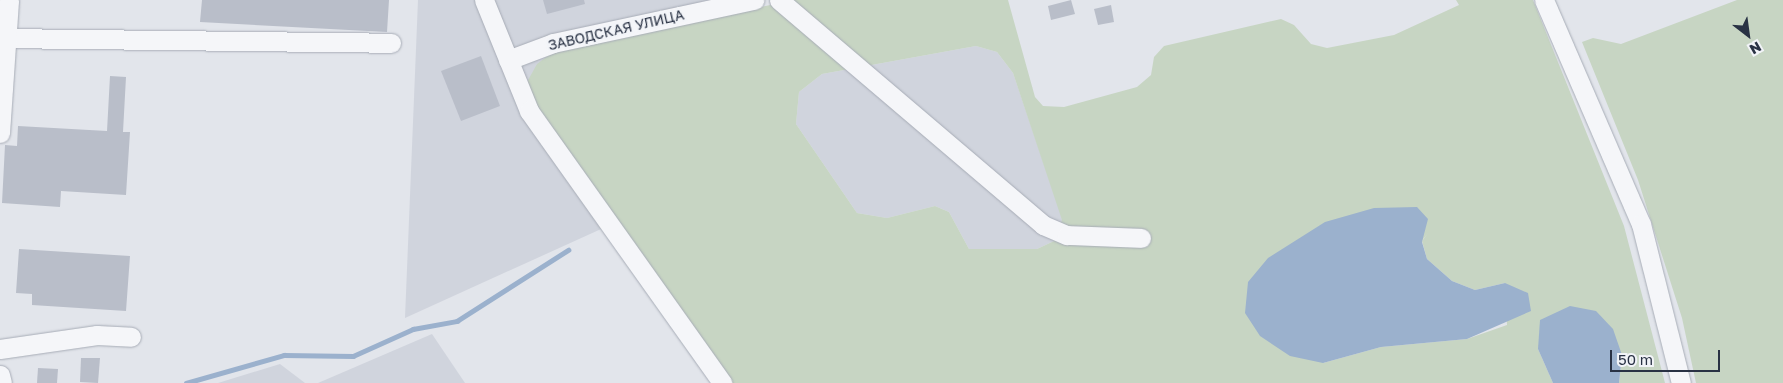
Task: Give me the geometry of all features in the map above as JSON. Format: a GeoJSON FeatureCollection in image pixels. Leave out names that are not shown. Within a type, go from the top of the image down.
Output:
{"type":"FeatureCollection","features":[{"type":"Feature","properties":{"kind":"street"},"geometry":{"type":"LineString","coordinates":[[0,133],[3,37],[9,0]]}},
{"type":"Feature","properties":{"kind":"street"},"geometry":{"type":"LineString","coordinates":[[484,0],[529,111],[561,161],[722,383]]}},
{"type":"Feature","properties":{"kind":"street","name":"ЗАВОДСКАЯ УЛИЦА"},"geometry":{"type":"LineString","coordinates":[[508,60],[553,43],[754,0]]}},
{"type":"Feature","properties":{"kind":"street"},"geometry":{"type":"LineString","coordinates":[[779,0],[1043,225],[1067,235],[1141,238]]}},
{"type":"Feature","properties":{"kind":"street"},"geometry":{"type":"LineString","coordinates":[[1544,0],[1641,224],[1681,383]]}},
{"type":"Feature","properties":{"kind":"street"},"geometry":{"type":"LineString","coordinates":[[3,37],[391,43]]}},
{"type":"Feature","properties":{"kind":"street"},"geometry":{"type":"LineString","coordinates":[[0,349],[97,335],[131,337]]}},
{"type":"Feature","properties":{"kind":"street"},"geometry":{"type":"LineString","coordinates":[[0,374],[2,383]]}},
{"type":"Feature","properties":{"kind":"shaded area"},"geometry":{"type":"Polygon","coordinates":[[[418,0],[718,0],[654,205],[405,318],[418,0]]]}},
{"type":"Feature","properties":{"kind":"shaded area"},"geometry":{"type":"Polygon","coordinates":[[[976,46],[997,52],[1013,73],[1063,220],[1054,241],[1037,249],[969,249],[949,212],[935,206],[887,218],[857,213],[796,124],[799,92],[822,74],[976,46]]]}},
{"type":"Feature","properties":{"kind":"shaded area"},"geometry":{"type":"Polygon","coordinates":[[[432,334],[465,383],[318,383],[432,334]]]}},
{"type":"Feature","properties":{"kind":"shaded area"},"geometry":{"type":"Polygon","coordinates":[[[280,364],[305,383],[218,383],[280,364]]]}},
{"type":"Feature","properties":{"kind":"green space"},"geometry":{"type":"Polygon","coordinates":[[[794,0],[1008,0],[1035,97],[1043,106],[1064,107],[1137,87],[1151,75],[1154,57],[1164,46],[1281,19],[1294,25],[1311,44],[1327,48],[1394,35],[1459,5],[1456,0],[1533,0],[1624,226],[1665,383],[1619,383],[1622,355],[1538,349],[1553,383],[730,383],[535,108],[527,82],[537,64],[554,51],[794,0]],[[976,46],[822,74],[799,92],[796,124],[857,213],[887,218],[935,206],[949,212],[969,249],[1037,249],[1054,241],[1062,220],[1013,73],[997,52],[976,46]],[[1428,233],[1323,363],[1381,347],[1467,339],[1507,325],[1505,283],[1475,290],[1452,281],[1427,259],[1422,241],[1428,233]]]}},
{"type":"Feature","properties":{"kind":"green space"},"geometry":{"type":"Polygon","coordinates":[[[1737,0],[1783,0],[1783,383],[1696,383],[1682,318],[1638,180],[1582,42],[1593,38],[1621,44],[1737,0]]]}},
{"type":"Feature","properties":{"kind":"water"},"geometry":{"type":"Polygon","coordinates":[[[1417,207],[1428,219],[1422,242],[1427,259],[1452,281],[1475,290],[1505,283],[1528,293],[1531,311],[1467,339],[1381,347],[1323,363],[1290,356],[1260,336],[1245,313],[1248,282],[1268,258],[1325,222],[1374,208],[1417,207]]]}},
{"type":"Feature","properties":{"kind":"water"},"geometry":{"type":"Polygon","coordinates":[[[1570,306],[1596,311],[1613,329],[1622,355],[1619,383],[1553,383],[1538,349],[1540,320],[1570,306]]]}},
{"type":"Feature","properties":{"kind":"building"},"geometry":{"type":"Polygon","coordinates":[[[202,0],[389,0],[387,32],[200,22],[202,0]]]}},
{"type":"Feature","properties":{"kind":"building"},"geometry":{"type":"Polygon","coordinates":[[[543,0],[584,0],[585,4],[547,14],[543,0]]]}},
{"type":"Feature","properties":{"kind":"building"},"geometry":{"type":"Polygon","coordinates":[[[1071,0],[1075,14],[1051,20],[1048,6],[1071,0]]]}},
{"type":"Feature","properties":{"kind":"building"},"geometry":{"type":"Polygon","coordinates":[[[1111,5],[1114,22],[1098,25],[1094,9],[1111,5]]]}},
{"type":"Feature","properties":{"kind":"building"},"geometry":{"type":"Polygon","coordinates":[[[481,56],[500,106],[461,121],[441,71],[481,56]]]}},
{"type":"Feature","properties":{"kind":"building"},"geometry":{"type":"Polygon","coordinates":[[[110,76],[126,77],[123,132],[130,132],[126,195],[61,191],[60,207],[2,203],[5,145],[17,146],[18,126],[107,131],[110,76]]]}},
{"type":"Feature","properties":{"kind":"building"},"geometry":{"type":"Polygon","coordinates":[[[19,249],[130,256],[126,311],[32,305],[32,294],[16,293],[19,249]]]}},
{"type":"Feature","properties":{"kind":"building"},"geometry":{"type":"Polygon","coordinates":[[[81,358],[100,358],[98,383],[80,382],[81,358]]]}},
{"type":"Feature","properties":{"kind":"building"},"geometry":{"type":"Polygon","coordinates":[[[38,368],[58,369],[57,383],[37,383],[38,368]]]}},
{"type":"Feature","properties":{"kind":"waterway"},"geometry":{"type":"LineString","coordinates":[[186,383],[284,355],[353,356],[413,329],[457,321],[568,250]]}}]}
